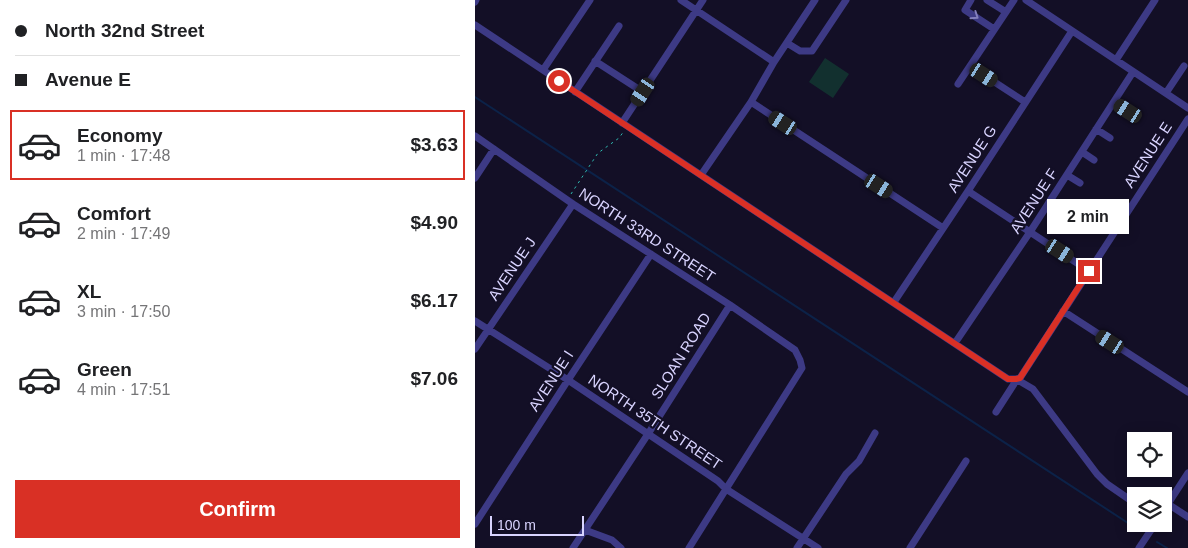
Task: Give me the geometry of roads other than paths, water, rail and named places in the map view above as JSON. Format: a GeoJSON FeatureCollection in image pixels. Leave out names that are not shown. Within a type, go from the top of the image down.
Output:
{"type":"FeatureCollection","features":[{"type":"Feature","properties":{"kind":"street"},"geometry":{"type":"LineString","coordinates":[[543,70],[590,0]]}},
{"type":"Feature","properties":{"kind":"street"},"geometry":{"type":"LineString","coordinates":[[681,0],[774,62]]}},
{"type":"Feature","properties":{"kind":"street"},"geometry":{"type":"LineString","coordinates":[[625,124],[643,92],[703,0]]}},
{"type":"Feature","properties":{"kind":"street"},"geometry":{"type":"LineString","coordinates":[[701,175],[751,102],[774,62],[815,0]]}},
{"type":"Feature","properties":{"kind":"street"},"geometry":{"type":"LineString","coordinates":[[787,43],[800,51],[812,51],[846,0]]}},
{"type":"Feature","properties":{"kind":"street"},"geometry":{"type":"LineString","coordinates":[[971,0],[965,10],[994,29]]}},
{"type":"Feature","properties":{"kind":"street"},"geometry":{"type":"LineString","coordinates":[[987,0],[1006,12]]}},
{"type":"Feature","properties":{"kind":"street"},"geometry":{"type":"LineString","coordinates":[[958,84],[1014,0]]}},
{"type":"Feature","properties":{"kind":"street"},"geometry":{"type":"LineString","coordinates":[[1025,0],[1037,3],[1072,31],[1188,108]]}},
{"type":"Feature","properties":{"kind":"street"},"geometry":{"type":"LineString","coordinates":[[1115,60],[1155,0]]}},
{"type":"Feature","properties":{"kind":"street"},"geometry":{"type":"LineString","coordinates":[[475,26],[1008,379],[1016,379],[1033,389],[1097,474],[1107,484],[1127,498]]}},
{"type":"Feature","properties":{"kind":"street"},"geometry":{"type":"LineString","coordinates":[[575,92],[619,26]]}},
{"type":"Feature","properties":{"kind":"street","name":"AVENUE G"},"geometry":{"type":"LineString","coordinates":[[894,302],[1072,31]]}},
{"type":"Feature","properties":{"kind":"street"},"geometry":{"type":"LineString","coordinates":[[595,61],[643,92]]}},
{"type":"Feature","properties":{"kind":"street"},"geometry":{"type":"LineString","coordinates":[[970,66],[1025,102]]}},
{"type":"Feature","properties":{"kind":"street"},"geometry":{"type":"LineString","coordinates":[[1166,93],[1184,66]]}},
{"type":"Feature","properties":{"kind":"street","name":"AVENUE F"},"geometry":{"type":"LineString","coordinates":[[955,343],[1030,232],[1133,72]]}},
{"type":"Feature","properties":{"kind":"street"},"geometry":{"type":"LineString","coordinates":[[751,102],[943,228]]}},
{"type":"Feature","properties":{"kind":"street"},"geometry":{"type":"LineString","coordinates":[[1114,102],[1128,111]]}},
{"type":"Feature","properties":{"kind":"street","name":"AVENUE E"},"geometry":{"type":"LineString","coordinates":[[996,412],[1188,119]]}},
{"type":"Feature","properties":{"kind":"street"},"geometry":{"type":"LineString","coordinates":[[1096,129],[1110,138]]}},
{"type":"Feature","properties":{"kind":"street","name":"NORTH 33RD STREET"},"geometry":{"type":"LineString","coordinates":[[475,136],[570,202],[730,305],[795,350],[801,360],[802,368],[726,489]]}},
{"type":"Feature","properties":{"kind":"street"},"geometry":{"type":"LineString","coordinates":[[475,178],[494,149]]}},
{"type":"Feature","properties":{"kind":"street"},"geometry":{"type":"LineString","coordinates":[[1082,152],[1094,160]]}},
{"type":"Feature","properties":{"kind":"street"},"geometry":{"type":"LineString","coordinates":[[1067,175],[1080,183]]}},
{"type":"Feature","properties":{"kind":"street"},"geometry":{"type":"LineString","coordinates":[[968,191],[1089,271]]}},
{"type":"Feature","properties":{"kind":"street","name":"AVENUE J"},"geometry":{"type":"LineString","coordinates":[[475,349],[570,202]]}},
{"type":"Feature","properties":{"kind":"street"},"geometry":{"type":"LineString","coordinates":[[1049,202],[1062,210]]}},
{"type":"Feature","properties":{"kind":"street","name":"AVENUE I"},"geometry":{"type":"LineString","coordinates":[[475,524],[651,254]]}},
{"type":"Feature","properties":{"kind":"street","name":"SLOAN ROAD"},"geometry":{"type":"LineString","coordinates":[[573,548],[730,305]]}},
{"type":"Feature","properties":{"kind":"street"},"geometry":{"type":"LineString","coordinates":[[1063,311],[1188,392]]}},
{"type":"Feature","properties":{"kind":"street","name":"NORTH 35TH STREET"},"geometry":{"type":"LineString","coordinates":[[475,321],[568,380],[718,481],[726,489],[818,548]]}},
{"type":"Feature","properties":{"kind":"street"},"geometry":{"type":"LineString","coordinates":[[797,548],[846,474],[859,461],[875,434]]}},
{"type":"Feature","properties":{"kind":"street"},"geometry":{"type":"LineString","coordinates":[[910,548],[966,461]]}},
{"type":"Feature","properties":{"kind":"street"},"geometry":{"type":"LineString","coordinates":[[1172,498],[1188,473]]}},
{"type":"Feature","properties":{"kind":"street"},"geometry":{"type":"LineString","coordinates":[[689,548],[726,489]]}},
{"type":"Feature","properties":{"kind":"street"},"geometry":{"type":"LineString","coordinates":[[1172,510],[1188,517]]}},
{"type":"Feature","properties":{"kind":"street"},"geometry":{"type":"LineString","coordinates":[[585,530],[612,540],[621,548]]}},
{"type":"Feature","properties":{"kind":"street"},"geometry":{"type":"LineString","coordinates":[[1139,548],[1149,533]]}},
{"type":"Feature","properties":{"kind":"waterway"},"geometry":{"type":"LineString","coordinates":[[475,97],[1127,522]]}},
{"type":"Feature","properties":{"kind":"waterway"},"geometry":{"type":"LineString","coordinates":[[1157,542],[1167,548]]}}]}
